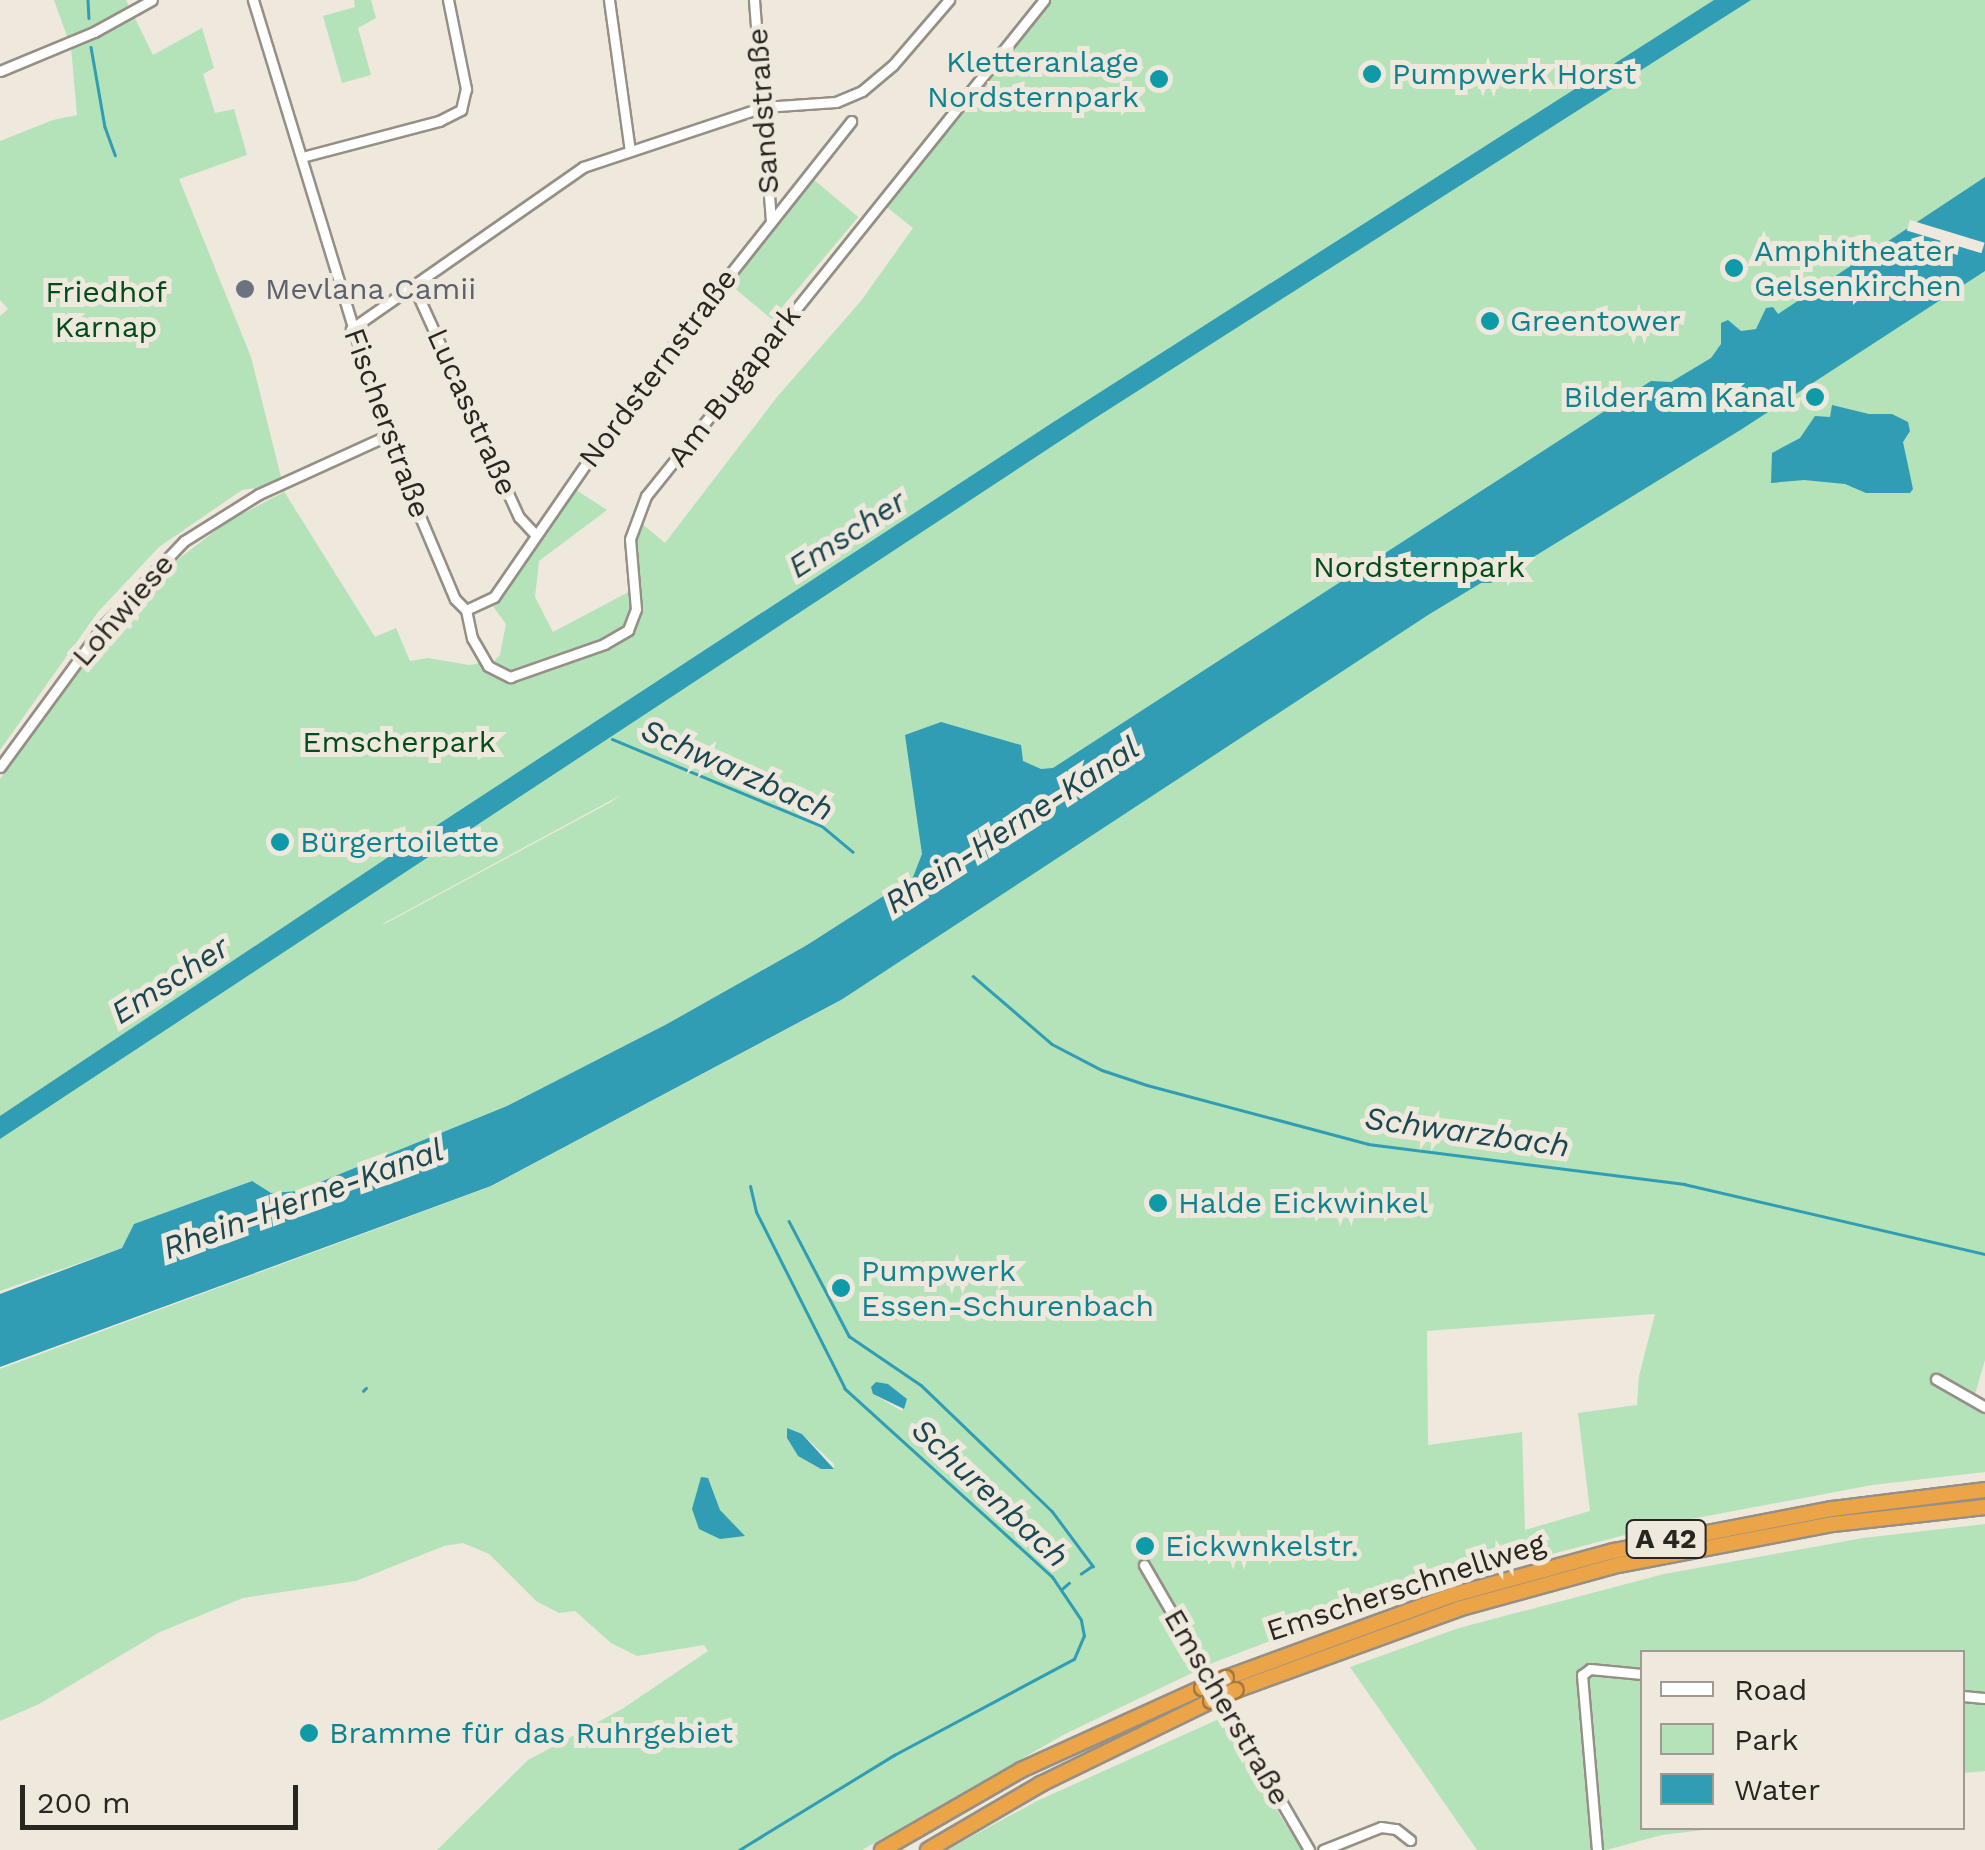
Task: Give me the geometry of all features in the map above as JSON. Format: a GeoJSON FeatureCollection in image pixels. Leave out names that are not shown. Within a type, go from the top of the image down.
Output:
{"type":"FeatureCollection","features":[{"type":"Feature","properties":{"kind":"highway","name":"Emscherschnellweg"},"geometry":{"type":"LineString","coordinates":[[882,1850],[1021,1770],[1484,1586],[1680,1536],[1832,1509],[1985,1490]]}},
{"type":"Feature","properties":{"kind":"highway","name":"Emscherschnellweg"},"geometry":{"type":"LineString","coordinates":[[1361,1634],[1683,1551],[1833,1524],[1985,1506]]}},
{"type":"Feature","properties":{"kind":"highway","name":"Emscherschnellweg"},"geometry":{"type":"LineString","coordinates":[[928,1850],[1206,1694]]}},
{"type":"Feature","properties":{"kind":"street"},"geometry":{"type":"LineString","coordinates":[[0,71],[72,41],[152,0]]}},
{"type":"Feature","properties":{"kind":"street","name":"Fischerstraße"},"geometry":{"type":"LineString","coordinates":[[253,0],[386,436],[455,599],[466,610]]}},
{"type":"Feature","properties":{"kind":"street"},"geometry":{"type":"LineString","coordinates":[[302,157],[439,122],[461,110],[466,89],[448,0]]}},
{"type":"Feature","properties":{"kind":"street"},"geometry":{"type":"LineString","coordinates":[[609,0],[630,151]]}},
{"type":"Feature","properties":{"kind":"street","name":"Sandstraße"},"geometry":{"type":"LineString","coordinates":[[754,0],[771,222]]}},
{"type":"Feature","properties":{"kind":"street"},"geometry":{"type":"LineString","coordinates":[[351,329],[582,168],[763,107],[836,102],[876,82],[950,0]]}},
{"type":"Feature","properties":{"kind":"street","name":"Am Bugapark"},"geometry":{"type":"LineString","coordinates":[[466,610],[472,638],[488,666],[510,677],[604,644],[628,630],[636,609],[630,538],[646,496],[1044,0]]}},
{"type":"Feature","properties":{"kind":"street","name":"Nordsternstraße"},"geometry":{"type":"LineString","coordinates":[[466,610],[494,597],[616,419],[851,122]]}},
{"type":"Feature","properties":{"kind":"street","name":"Lucasstraße"},"geometry":{"type":"LineString","coordinates":[[414,287],[520,517],[535,534]]}},
{"type":"Feature","properties":{"kind":"street","name":"Lohwiese"},"geometry":{"type":"LineString","coordinates":[[0,768],[104,625],[169,554],[259,494],[386,436]]}},
{"type":"Feature","properties":{"kind":"street"},"geometry":{"type":"LineString","coordinates":[[1936,1379],[1985,1407]]}},
{"type":"Feature","properties":{"kind":"street","name":"Emscherstraße"},"geometry":{"type":"LineString","coordinates":[[1144,1565],[1309,1850]]}},
{"type":"Feature","properties":{"kind":"street"},"geometry":{"type":"LineString","coordinates":[[1598,1850],[1582,1676],[1590,1669],[1640,1674]]}},
{"type":"Feature","properties":{"kind":"street"},"geometry":{"type":"LineString","coordinates":[[1323,1850],[1381,1827],[1396,1829],[1410,1840]]}},
{"type":"Feature","properties":{"kind":"green space"},"geometry":{"type":"Polygon","coordinates":[[[54,0],[126,0],[153,55],[202,28],[214,68],[203,74],[215,113],[234,109],[247,155],[179,179],[251,357],[285,493],[375,637],[396,628],[410,661],[428,658],[469,665],[494,661],[500,655],[506,624],[492,605],[573,488],[607,510],[539,561],[535,597],[553,632],[638,587],[634,543],[640,522],[665,543],[777,397],[861,301],[913,228],[888,208],[876,205],[1044,0],[1985,0],[1985,1360],[1973,1401],[1985,1408],[1985,1472],[1872,1485],[1675,1522],[1382,1598],[1215,1662],[1065,1734],[862,1850],[437,1850],[528,1760],[622,1709],[708,1651],[704,1645],[637,1656],[611,1643],[575,1611],[559,1613],[536,1601],[489,1554],[463,1543],[444,1546],[356,1581],[243,1598],[160,1632],[39,1704],[0,1721],[0,1369],[492,1186],[838,1002],[943,931],[903,883],[807,945],[667,1024],[507,1106],[298,1191],[271,1193],[251,1181],[135,1224],[122,1248],[0,1291],[0,779],[112,627],[155,577],[227,522],[284,492],[277,485],[242,490],[159,547],[98,612],[0,750],[0,316],[8,309],[0,300],[0,141],[77,115],[71,47],[54,0]],[[621,795],[386,922],[381,926],[621,795]],[[1655,1314],[1427,1331],[1428,1445],[1522,1432],[1525,1530],[1590,1511],[1578,1413],[1637,1405],[1639,1376],[1655,1314]],[[888,1384],[873,1394],[902,1411],[907,1399],[888,1384]],[[802,1434],[787,1438],[798,1456],[821,1469],[834,1469],[834,1464],[802,1434]],[[1032,1523],[1023,1531],[1049,1557],[1053,1552],[1032,1523]]]}},
{"type":"Feature","properties":{"kind":"green space"},"geometry":{"type":"Polygon","coordinates":[[[354,0],[371,0],[376,18],[358,28],[371,75],[342,83],[323,16],[355,7],[354,0]]]}},
{"type":"Feature","properties":{"kind":"green space"},"geometry":{"type":"Polygon","coordinates":[[[813,179],[858,217],[772,320],[727,282],[813,179]]]}},
{"type":"Feature","properties":{"kind":"green space"},"geometry":{"type":"Polygon","coordinates":[[[1985,1524],[1985,1771],[1965,1773],[1965,1650],[1640,1650],[1640,1830],[1704,1830],[1662,1835],[1606,1850],[1477,1850],[1350,1667],[1459,1628],[1664,1574],[1863,1538],[1985,1524]]]}},
{"type":"Feature","properties":{"kind":"green space"},"geometry":{"type":"Polygon","coordinates":[[[1219,1719],[1302,1850],[947,1850],[1037,1801],[1219,1719]]]}},
{"type":"Feature","properties":{"kind":"water"},"geometry":{"type":"Polygon","coordinates":[[[1714,0],[1751,0],[1089,422],[0,1139],[0,1116],[396,852],[1055,421],[1714,0]]]}},
{"type":"Feature","properties":{"kind":"water","name":"Rhein-Herne-Kanal"},"geometry":{"type":"Polygon","coordinates":[[[1985,177],[1985,271],[1742,429],[1491,583],[1481,583],[1428,615],[841,1000],[491,1186],[0,1367],[0,1294],[122,1248],[134,1224],[252,1181],[271,1193],[298,1191],[507,1106],[667,1024],[807,945],[913,877],[922,854],[905,735],[941,722],[1021,745],[1023,761],[1041,769],[1053,768],[1651,381],[1671,382],[1711,358],[1721,344],[1721,323],[1728,320],[1741,331],[1756,329],[1766,308],[1773,307],[1778,314],[1985,177]]]}},
{"type":"Feature","properties":{"kind":"water"},"geometry":{"type":"Polygon","coordinates":[[[1832,405],[1869,414],[1892,414],[1908,422],[1910,431],[1903,442],[1913,489],[1910,493],[1866,493],[1845,484],[1804,480],[1771,483],[1772,453],[1800,438],[1815,416],[1830,417],[1832,405]]]}},
{"type":"Feature","properties":{"kind":"water"},"geometry":{"type":"Polygon","coordinates":[[[876,1382],[888,1384],[907,1399],[904,1409],[873,1394],[871,1387],[876,1382]]]}},
{"type":"Feature","properties":{"kind":"water"},"geometry":{"type":"Polygon","coordinates":[[[787,1428],[802,1434],[834,1469],[821,1469],[798,1456],[787,1438],[787,1428]]]}},
{"type":"Feature","properties":{"kind":"water"},"geometry":{"type":"Polygon","coordinates":[[[701,1477],[708,1478],[720,1510],[745,1536],[720,1539],[699,1529],[692,1509],[701,1477]]]}},
{"type":"Feature","properties":{"kind":"water"},"geometry":{"type":"Polygon","coordinates":[[[1032,1523],[1044,1537],[1053,1558],[1023,1530],[1025,1524],[1032,1523]]]}},
{"type":"Feature","properties":{"kind":"pier"},"geometry":{"type":"Polygon","coordinates":[[[1910,220],[1985,243],[1981,253],[1907,231],[1910,220]]]}},
{"type":"Feature","properties":{"kind":"waterway"},"geometry":{"type":"LineString","coordinates":[[88,0],[89,18]]}},
{"type":"Feature","properties":{"kind":"waterway"},"geometry":{"type":"LineString","coordinates":[[91,47],[105,127],[115,155]]}},
{"type":"Feature","properties":{"kind":"waterway","name":"Schwarzbach"},"geometry":{"type":"LineString","coordinates":[[612,739],[822,826],[853,852]]}},
{"type":"Feature","properties":{"kind":"waterway","name":"Schwarzbach"},"geometry":{"type":"LineString","coordinates":[[973,976],[1052,1044],[1102,1070],[1147,1085],[1368,1144],[1684,1184],[1985,1254]]}},
{"type":"Feature","properties":{"kind":"waterway","name":"Schurenbach"},"geometry":{"type":"LineString","coordinates":[[739,1850],[894,1755],[1074,1659],[1084,1636],[1081,1620],[1052,1577],[845,1389],[756,1212],[750,1187]]}},
{"type":"Feature","properties":{"kind":"waterway"},"geometry":{"type":"LineString","coordinates":[[789,1221],[849,1336],[921,1385],[1052,1511],[1093,1566],[1081,1574]]}},
{"type":"Feature","properties":{"kind":"waterway"},"geometry":{"type":"LineString","coordinates":[[363,1391],[366,1388]]}},
{"type":"Feature","properties":{"kind":"waterway"},"geometry":{"type":"LineString","coordinates":[[1062,1589],[1069,1583]]}},
{"type":"Feature","properties":{"kind":"place","name":"Pumpwerk Horst"},"geometry":{"type":"Point","coordinates":[1372,74]}},
{"type":"Feature","properties":{"kind":"place","name":"Kletteranlage Nordsternpark"},"geometry":{"type":"Point","coordinates":[1159,79]}},
{"type":"Feature","properties":{"kind":"place","name":"Amphitheater Gelsenkirchen"},"geometry":{"type":"Point","coordinates":[1734,268]}},
{"type":"Feature","properties":{"kind":"place","name":"Mevlana Camii"},"geometry":{"type":"Point","coordinates":[245,289]}},
{"type":"Feature","properties":{"kind":"place","name":"Greentower"},"geometry":{"type":"Point","coordinates":[1490,321]}},
{"type":"Feature","properties":{"kind":"place","name":"Bilder am Kanal"},"geometry":{"type":"Point","coordinates":[1815,397]}},
{"type":"Feature","properties":{"kind":"place","name":"Bürgertoilette"},"geometry":{"type":"Point","coordinates":[280,842]}},
{"type":"Feature","properties":{"kind":"place","name":"Halde Eickwinkel"},"geometry":{"type":"Point","coordinates":[1158,1203]}},
{"type":"Feature","properties":{"kind":"place","name":"Pumpwerk Essen-Schurenbach"},"geometry":{"type":"Point","coordinates":[841,1288]}},
{"type":"Feature","properties":{"kind":"place","name":"Eickwnkelstr."},"geometry":{"type":"Point","coordinates":[1145,1546]}},
{"type":"Feature","properties":{"kind":"place","name":"Bramme für das Ruhrgebiet"},"geometry":{"type":"Point","coordinates":[309,1733]}},
{"type":"Feature","properties":{"kind":"park label","name":"Friedhof Karnap"},"geometry":{"type":"Point","coordinates":[106,309]}},
{"type":"Feature","properties":{"kind":"park label","name":"Nordsternpark"},"geometry":{"type":"Point","coordinates":[1419,567]}},
{"type":"Feature","properties":{"kind":"park label","name":"Emscherpark"},"geometry":{"type":"Point","coordinates":[399,742]}},
{"type":"Feature","properties":{"kind":"water label","name":"Emscher"},"geometry":{"type":"Point","coordinates":[847,534]}},
{"type":"Feature","properties":{"kind":"water label","name":"Emscher"},"geometry":{"type":"Point","coordinates":[170,980]}}]}
